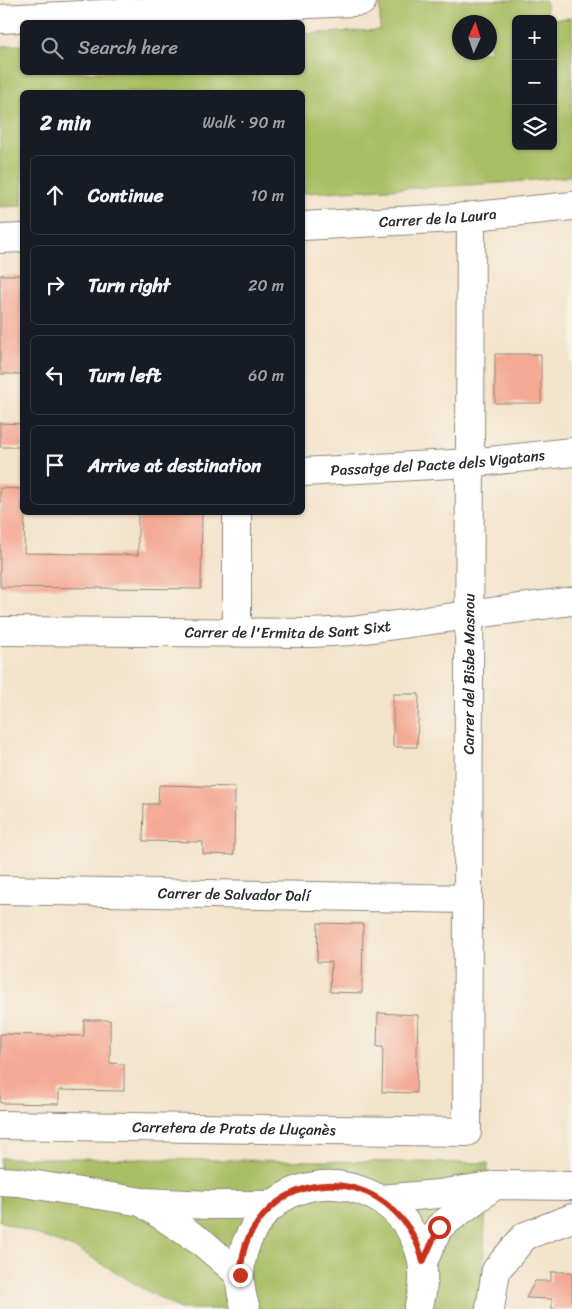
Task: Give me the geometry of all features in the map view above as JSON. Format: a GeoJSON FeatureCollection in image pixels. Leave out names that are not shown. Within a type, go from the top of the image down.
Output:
{"type":"FeatureCollection","features":[{"type":"Feature","properties":{"kind":"street"},"geometry":{"type":"LineString","coordinates":[[0,19],[362,1]]}},
{"type":"Feature","properties":{"kind":"street","name":"Carrer de la Laura"},"geometry":{"type":"LineString","coordinates":[[305,226],[471,217],[572,206]]}},
{"type":"Feature","properties":{"kind":"street","name":"Carrer del Bisbe Masnou"},"geometry":{"type":"LineString","coordinates":[[467,1132],[471,217]]}},
{"type":"Feature","properties":{"kind":"street"},"geometry":{"type":"LineString","coordinates":[[0,239],[20,238]]}},
{"type":"Feature","properties":{"kind":"street","name":"Passatge del Pacte dels Vigatans"},"geometry":{"type":"LineString","coordinates":[[305,472],[470,463],[572,452]]}},
{"type":"Feature","properties":{"kind":"street"},"geometry":{"type":"LineString","coordinates":[[237,515],[237,632]]}},
{"type":"Feature","properties":{"kind":"street","name":"Carrer de l'Ermita de Sant Sixt"},"geometry":{"type":"LineString","coordinates":[[0,631],[310,633],[351,631],[572,601]]}},
{"type":"Feature","properties":{"kind":"street","name":"Carrer de Salvador Dalí"},"geometry":{"type":"LineString","coordinates":[[0,890],[467,900]]}},
{"type":"Feature","properties":{"kind":"street","name":"Carretera de Prats de Lluçanès"},"geometry":{"type":"LineString","coordinates":[[0,1125],[467,1132]]}},
{"type":"Feature","properties":{"kind":"street"},"geometry":{"type":"LineString","coordinates":[[6,1178],[142,1202],[274,1205]]}},
{"type":"Feature","properties":{"kind":"street"},"geometry":{"type":"LineString","coordinates":[[423,1262],[439,1227],[496,1185]]}},
{"type":"Feature","properties":{"kind":"street"},"geometry":{"type":"LineString","coordinates":[[380,1199],[438,1194],[496,1185],[572,1186]]}},
{"type":"Feature","properties":{"kind":"street"},"geometry":{"type":"LineString","coordinates":[[246,1309],[240,1290],[240,1275],[247,1240],[258,1222],[274,1205],[292,1194],[320,1186],[349,1187],[365,1191],[380,1199],[400,1215],[417,1242],[423,1262],[423,1293],[418,1309]]}},
{"type":"Feature","properties":{"kind":"street"},"geometry":{"type":"LineString","coordinates":[[142,1202],[203,1243],[240,1275]]}},
{"type":"Feature","properties":{"kind":"street"},"geometry":{"type":"LineString","coordinates":[[490,1309],[496,1270],[525,1236],[572,1218]]}},
{"type":"Feature","properties":{"kind":"green space"},"geometry":{"type":"Polygon","coordinates":[[[380,0],[546,0],[547,15],[512,15],[512,150],[557,150],[557,19],[572,18],[572,176],[471,185],[305,193],[305,90],[20,90],[20,206],[0,207],[0,46],[20,45],[20,75],[305,75],[305,34],[380,30],[380,0]]]}},
{"type":"Feature","properties":{"kind":"green space"},"geometry":{"type":"Polygon","coordinates":[[[0,1158],[488,1163],[481,1309],[180,1309],[79,1250],[0,1221],[0,1158]]]}},
{"type":"Feature","properties":{"kind":"building"},"geometry":{"type":"Polygon","coordinates":[[[0,275],[20,275],[20,374],[0,374],[0,275]]]}},
{"type":"Feature","properties":{"kind":"building"},"geometry":{"type":"Polygon","coordinates":[[[495,354],[541,354],[541,403],[495,403],[495,354]]]}},
{"type":"Feature","properties":{"kind":"building"},"geometry":{"type":"Polygon","coordinates":[[[0,423],[20,424],[20,447],[0,447],[0,423]]]}},
{"type":"Feature","properties":{"kind":"building"},"geometry":{"type":"Polygon","coordinates":[[[0,488],[20,489],[20,515],[25,515],[24,553],[138,555],[138,515],[202,515],[201,589],[0,587],[0,488]]]}},
{"type":"Feature","properties":{"kind":"building"},"geometry":{"type":"Polygon","coordinates":[[[393,694],[419,694],[417,747],[393,747],[393,694]]]}},
{"type":"Feature","properties":{"kind":"building"},"geometry":{"type":"Polygon","coordinates":[[[159,785],[235,787],[234,855],[203,854],[203,842],[143,841],[144,804],[158,804],[159,785]]]}},
{"type":"Feature","properties":{"kind":"building"},"geometry":{"type":"Polygon","coordinates":[[[318,923],[363,924],[362,993],[330,992],[331,962],[317,962],[318,923]]]}},
{"type":"Feature","properties":{"kind":"building"},"geometry":{"type":"Polygon","coordinates":[[[378,1013],[418,1015],[416,1093],[382,1092],[383,1047],[377,1047],[378,1013]]]}},
{"type":"Feature","properties":{"kind":"building"},"geometry":{"type":"Polygon","coordinates":[[[84,1020],[110,1020],[110,1063],[124,1064],[124,1091],[59,1090],[59,1104],[0,1103],[0,1034],[84,1036],[84,1020]]]}},
{"type":"Feature","properties":{"kind":"building"},"geometry":{"type":"Polygon","coordinates":[[[551,1272],[572,1272],[572,1309],[552,1309],[552,1299],[526,1298],[535,1281],[551,1281],[551,1272]]]}},
{"type":"Feature","properties":{"kind":"route"},"geometry":{"type":"LineString","coordinates":[[240,1275],[243,1253],[253,1228],[274,1205],[292,1194],[306,1189],[332,1185],[349,1187],[365,1191],[380,1199],[404,1220],[417,1242],[423,1262],[439,1227]]}}]}
